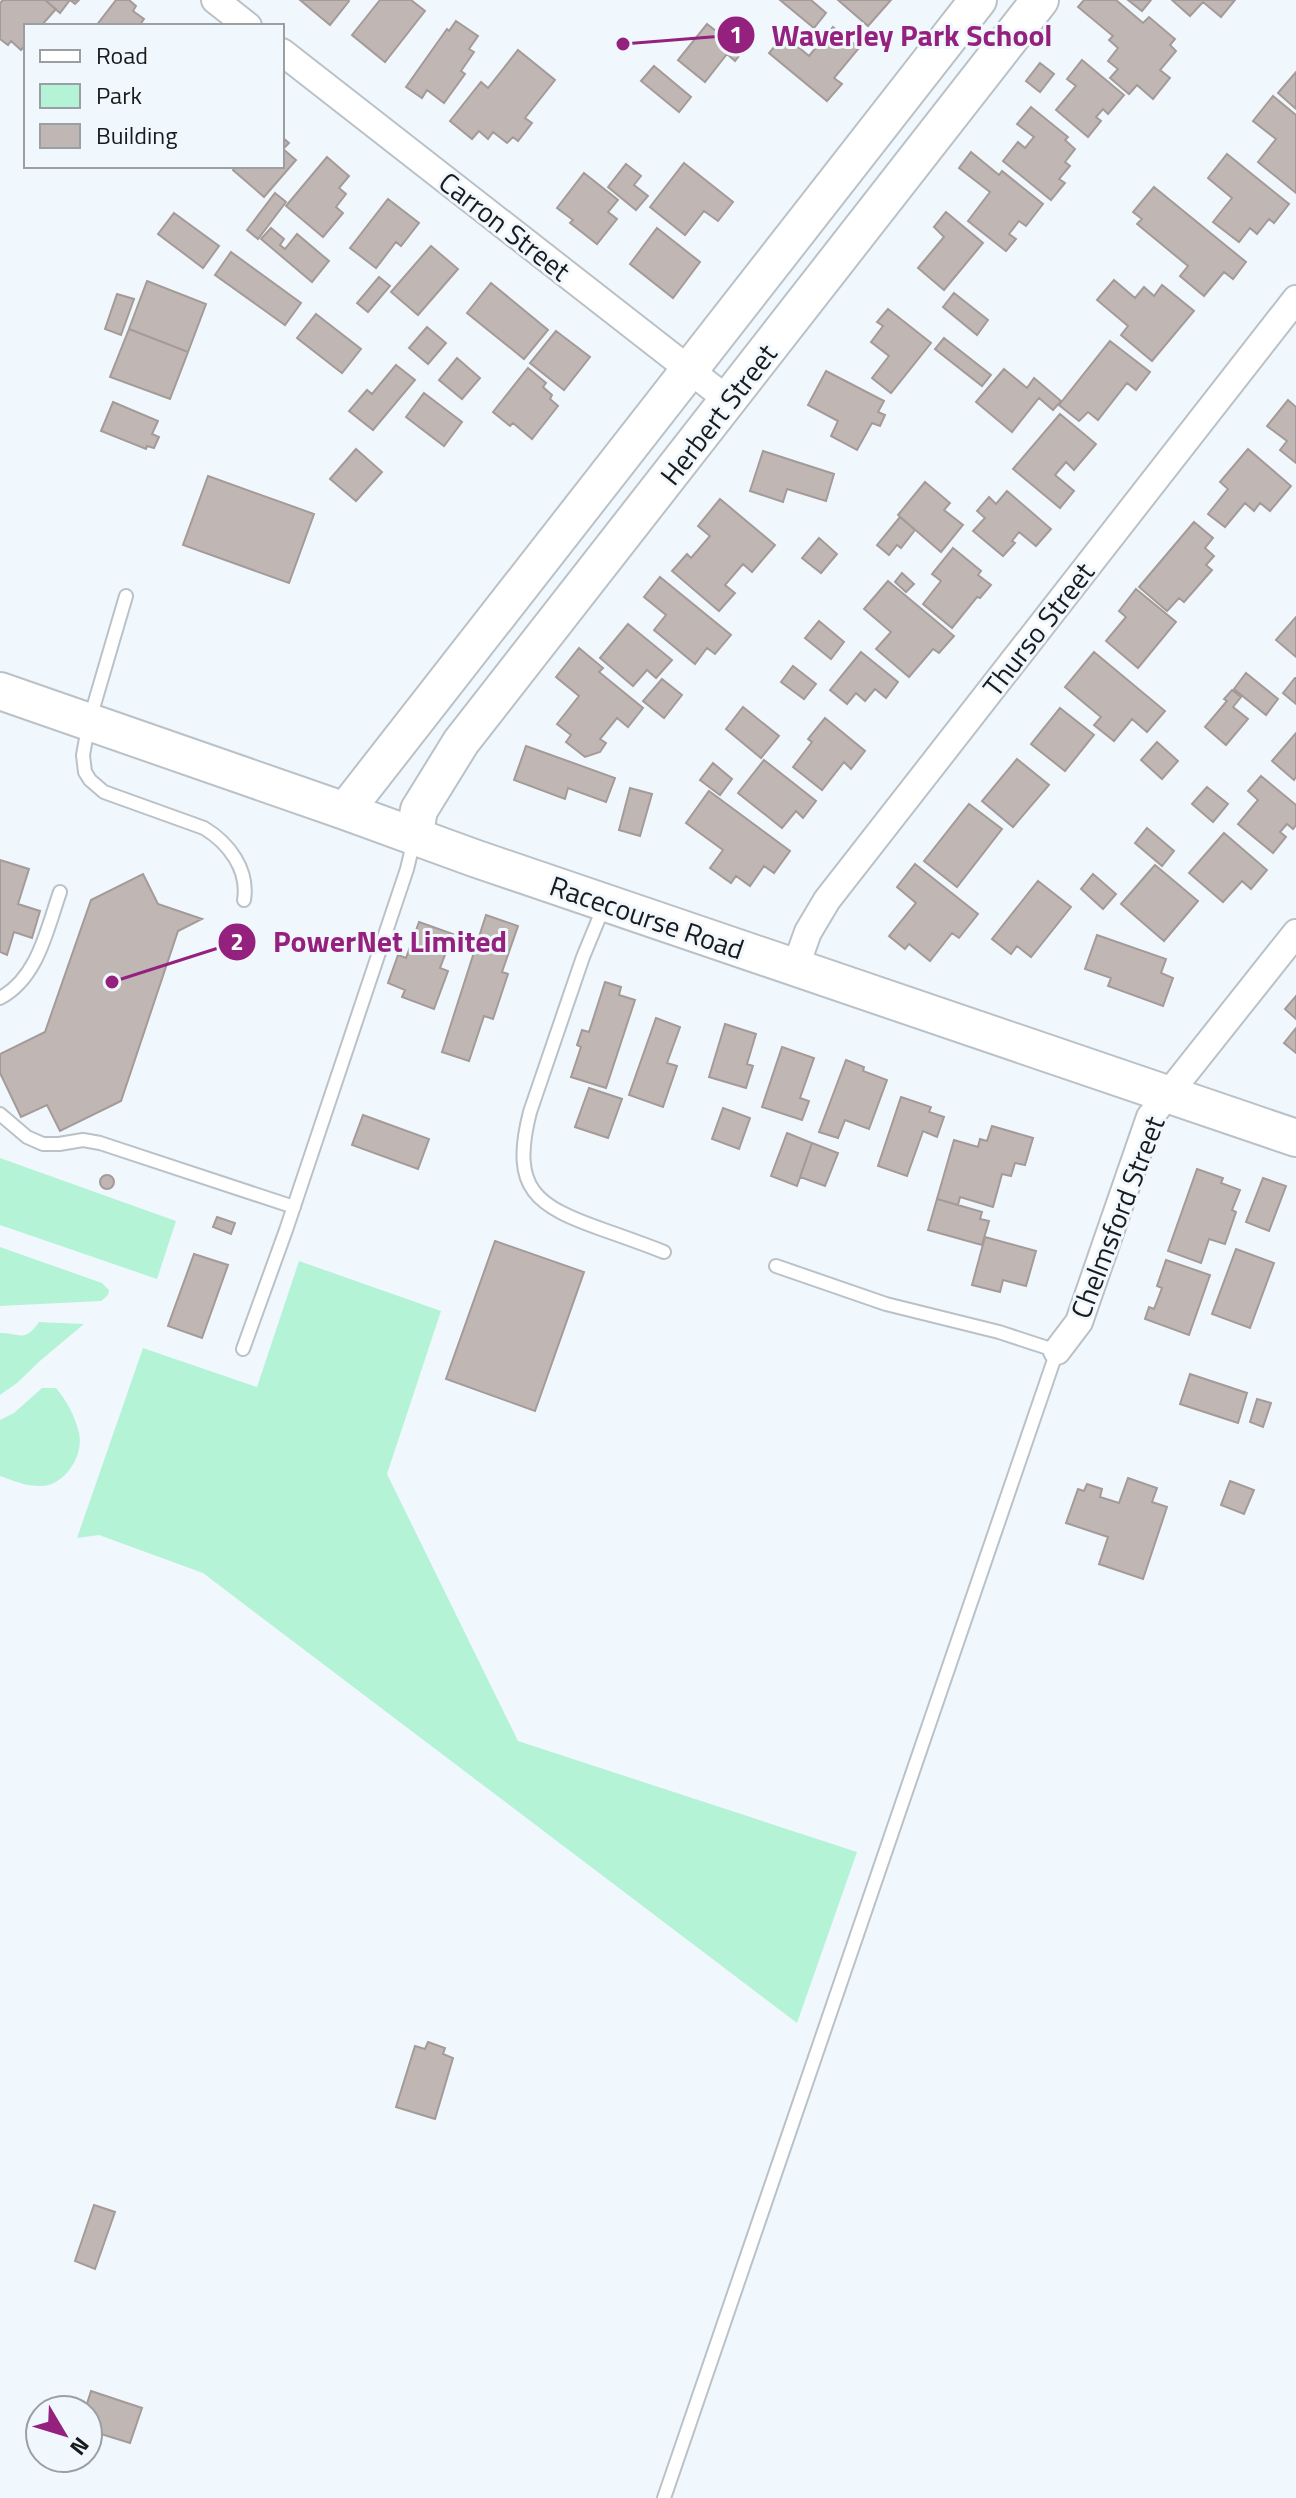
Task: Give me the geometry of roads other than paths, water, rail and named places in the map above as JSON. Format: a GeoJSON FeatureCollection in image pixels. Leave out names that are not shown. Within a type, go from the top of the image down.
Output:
{"type":"FeatureCollection","features":[{"type":"Feature","properties":{"kind":"street"},"geometry":{"type":"LineString","coordinates":[[215,0],[245,24]]}},
{"type":"Feature","properties":{"kind":"street","name":"Herbert Street"},"geometry":{"type":"LineString","coordinates":[[345,811],[978,0]]}},
{"type":"Feature","properties":{"kind":"street","name":"Herbert Street"},"geometry":{"type":"LineString","coordinates":[[414,837],[419,810],[461,742],[728,400],[1022,6]]}},
{"type":"Feature","properties":{"kind":"street","name":"Carron Street"},"geometry":{"type":"LineString","coordinates":[[284,54],[728,400]]}},
{"type":"Feature","properties":{"kind":"street","name":"Thurso Street"},"geometry":{"type":"LineString","coordinates":[[795,968],[808,932],[827,900],[1296,299]]}},
{"type":"Feature","properties":{"kind":"street","name":"Racecourse Road"},"geometry":{"type":"LineString","coordinates":[[0,691],[605,903],[1296,1138]]}},
{"type":"Feature","properties":{"kind":"street","name":"Chelmsford Street"},"geometry":{"type":"LineString","coordinates":[[1057,1351],[1079,1322],[1150,1117],[1296,933]]}},
{"type":"Feature","properties":{"kind":"lane"},"geometry":{"type":"LineString","coordinates":[[126,596],[89,722],[83,755],[85,772],[104,792],[204,828],[217,836],[227,845],[245,881],[244,900]]}},
{"type":"Feature","properties":{"kind":"lane"},"geometry":{"type":"LineString","coordinates":[[243,1349],[407,869],[414,837]]}},
{"type":"Feature","properties":{"kind":"lane"},"geometry":{"type":"LineString","coordinates":[[0,998],[9,993],[35,963],[60,892]]}},
{"type":"Feature","properties":{"kind":"lane"},"geometry":{"type":"LineString","coordinates":[[605,903],[583,957],[530,1112],[524,1135],[524,1170],[534,1191],[550,1208],[569,1218],[664,1252]]}},
{"type":"Feature","properties":{"kind":"lane"},"geometry":{"type":"LineString","coordinates":[[0,1114],[27,1137],[43,1144],[83,1140],[100,1143],[294,1207]]}},
{"type":"Feature","properties":{"kind":"lane"},"geometry":{"type":"LineString","coordinates":[[664,2498],[1057,1351],[999,1332],[886,1304],[776,1266]]}},
{"type":"Feature","properties":{"kind":"place","name":"Waverley Park School"},"geometry":{"type":"Point","coordinates":[623,44]}},
{"type":"Feature","properties":{"kind":"place","name":"PowerNet Limited"},"geometry":{"type":"Point","coordinates":[112,982]}}]}
